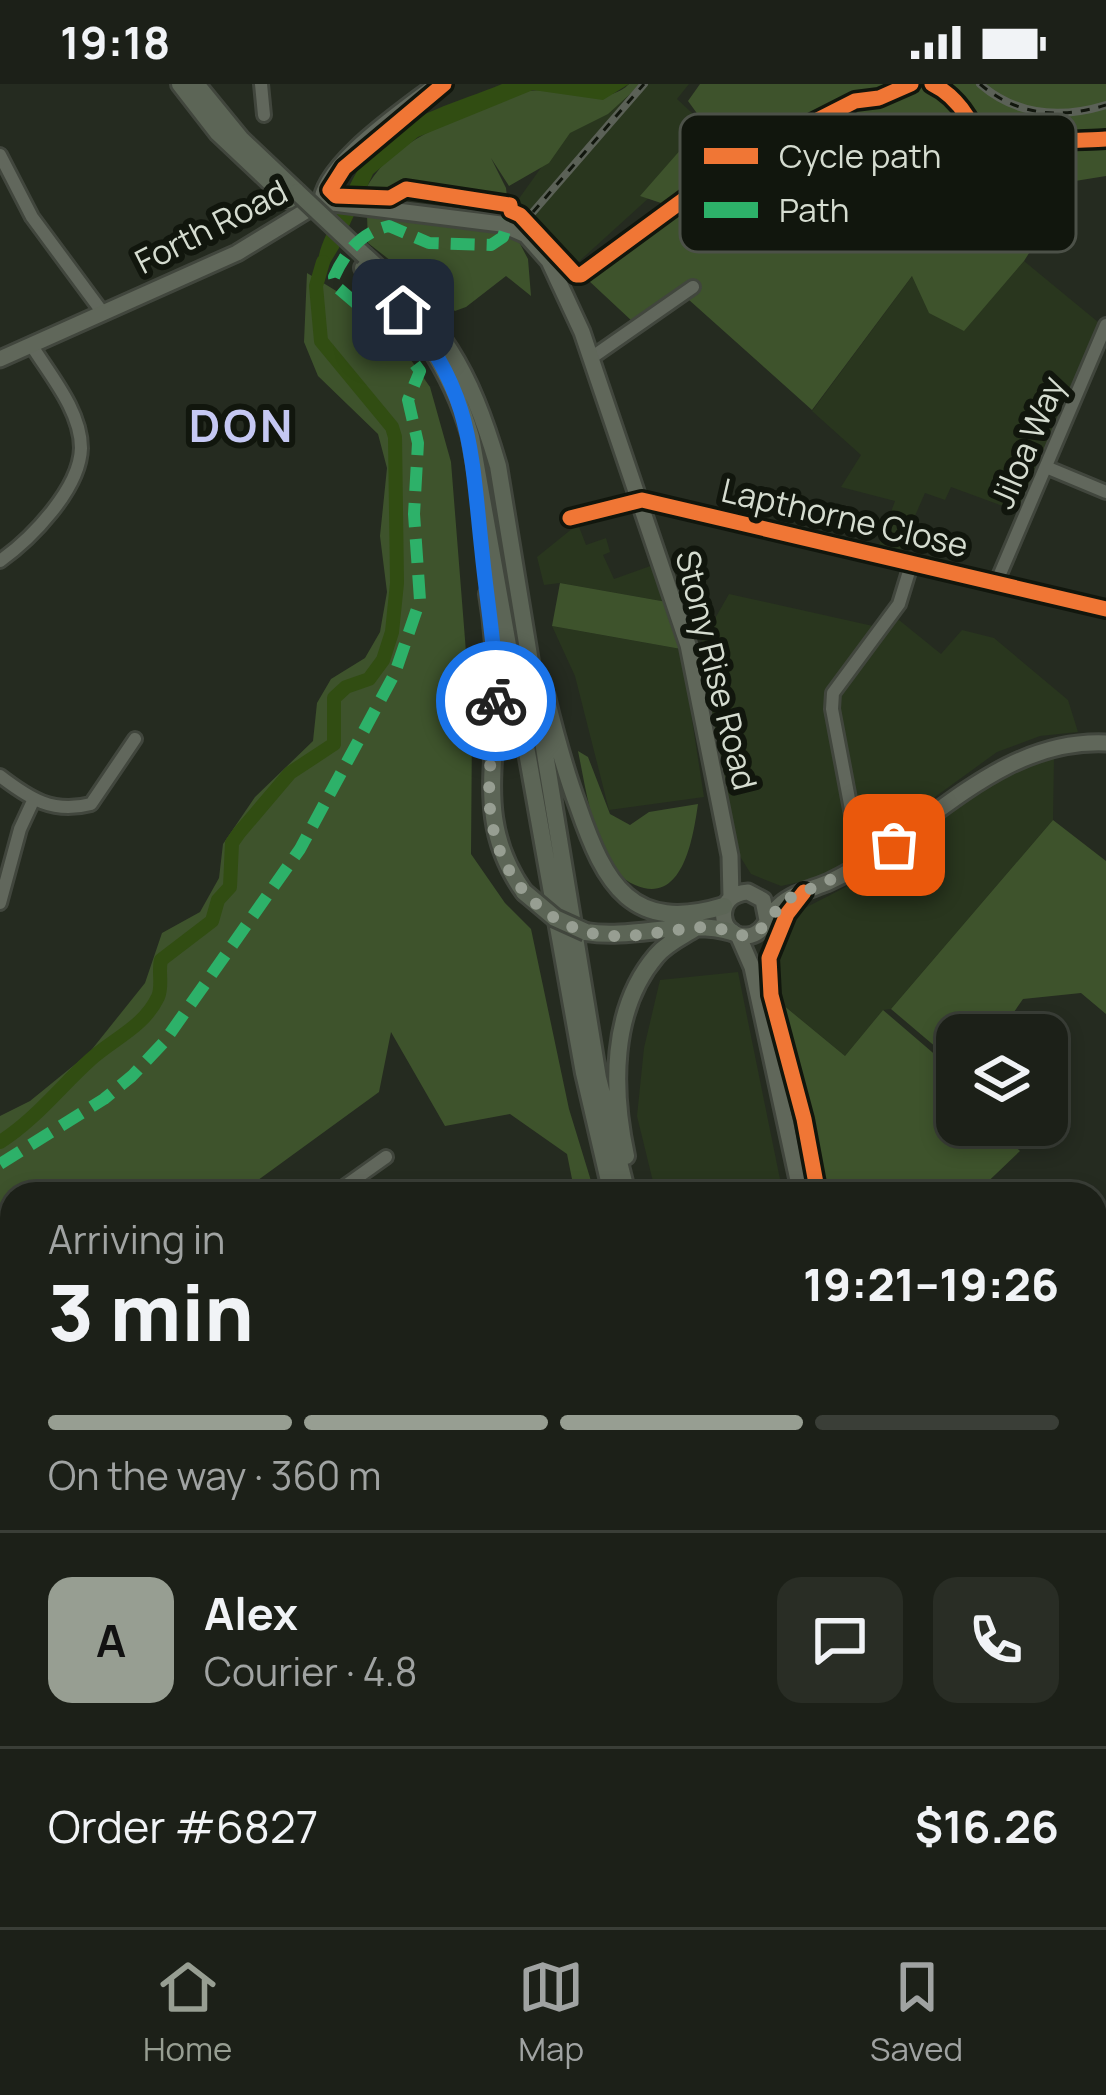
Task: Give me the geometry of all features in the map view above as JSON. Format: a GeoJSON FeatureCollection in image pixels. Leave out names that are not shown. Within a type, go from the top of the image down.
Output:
{"type":"FeatureCollection","features":[{"type":"Feature","properties":{"kind":"highway"},"geometry":{"type":"LineString","coordinates":[[181,84],[218,133],[432,321],[460,362],[484,419],[498,466],[598,1078],[628,1182]]}},
{"type":"Feature","properties":{"kind":"highway"},"geometry":{"type":"LineString","coordinates":[[196,84],[293,196]]}},
{"type":"Feature","properties":{"kind":"highway"},"geometry":{"type":"LineString","coordinates":[[362,260],[437,354],[464,412],[584,1073],[609,1182]]}},
{"type":"Feature","properties":{"kind":"highway"},"geometry":{"type":"LineString","coordinates":[[473,450],[495,640],[493,830],[511,873],[524,892],[555,918],[586,932],[609,936],[694,928],[735,933]]}},
{"type":"Feature","properties":{"kind":"highway"},"geometry":{"type":"LineString","coordinates":[[510,545],[552,723],[601,867],[625,896],[655,912],[681,916],[728,901]]}},
{"type":"Feature","properties":{"kind":"highway"},"geometry":{"type":"LineString","coordinates":[[629,1182],[616,1068],[623,1027],[635,990],[655,957],[694,928]]}},
{"type":"Feature","properties":{"kind":"main road","name":"Forth Road"},"geometry":{"type":"LineString","coordinates":[[0,359],[237,253],[309,208],[370,205],[490,221],[526,236],[554,270],[642,500]]}},
{"type":"Feature","properties":{"kind":"main road","name":"Stony Rise Road"},"geometry":{"type":"LineString","coordinates":[[642,500],[688,645],[730,856],[728,901]]}},
{"type":"Feature","properties":{"kind":"main road"},"geometry":{"type":"LineString","coordinates":[[735,933],[762,927],[785,900],[866,864],[968,788],[1011,764],[1075,745],[1106,743]]}},
{"type":"Feature","properties":{"kind":"main road","name":"Stony Rise Road"},"geometry":{"type":"LineString","coordinates":[[730,856],[753,894]]}},
{"type":"Feature","properties":{"kind":"main road"},"geometry":{"type":"LineString","coordinates":[[798,1182],[752,967],[723,917],[728,901],[753,894],[804,892]]}},
{"type":"Feature","properties":{"kind":"main road"},"geometry":{"type":"LineString","coordinates":[[752,967],[767,907],[753,894]]}},
{"type":"Feature","properties":{"kind":"street"},"geometry":{"type":"LineString","coordinates":[[261,84],[264,115]]}},
{"type":"Feature","properties":{"kind":"street"},"geometry":{"type":"LineString","coordinates":[[326,204],[320,190],[338,166],[435,84]]}},
{"type":"Feature","properties":{"kind":"street"},"geometry":{"type":"LineString","coordinates":[[0,154],[32,217],[103,313]]}},
{"type":"Feature","properties":{"kind":"street"},"geometry":{"type":"LineString","coordinates":[[591,358],[693,287]]}},
{"type":"Feature","properties":{"kind":"street","name":"Jiloa Way"},"geometry":{"type":"LineString","coordinates":[[997,581],[1106,325]]}},
{"type":"Feature","properties":{"kind":"street"},"geometry":{"type":"LineString","coordinates":[[0,561],[43,525],[72,476],[81,449],[63,394],[32,346]]}},
{"type":"Feature","properties":{"kind":"street"},"geometry":{"type":"LineString","coordinates":[[1088,368],[1106,375]]}},
{"type":"Feature","properties":{"kind":"street"},"geometry":{"type":"LineString","coordinates":[[1046,467],[1106,492]]}},
{"type":"Feature","properties":{"kind":"street","name":"Lapthorne Close"},"geometry":{"type":"LineString","coordinates":[[570,518],[642,500],[1106,610]]}},
{"type":"Feature","properties":{"kind":"street"},"geometry":{"type":"LineString","coordinates":[[866,864],[832,710],[833,692],[899,604],[911,566]]}},
{"type":"Feature","properties":{"kind":"street"},"geometry":{"type":"LineString","coordinates":[[0,776],[33,801],[68,810],[91,804],[135,739]]}},
{"type":"Feature","properties":{"kind":"street"},"geometry":{"type":"LineString","coordinates":[[0,903],[20,829],[33,801]]}},
{"type":"Feature","properties":{"kind":"street"},"geometry":{"type":"LineString","coordinates":[[351,1182],[386,1157]]}},
{"type":"Feature","properties":{"kind":"shaded area"},"geometry":{"type":"Polygon","coordinates":[[[502,84],[629,84],[603,100],[533,90],[418,137],[373,174],[339,248],[318,274],[326,235],[358,170],[375,147],[418,117],[502,84]]]}},
{"type":"Feature","properties":{"kind":"shaded area"},"geometry":{"type":"Polygon","coordinates":[[[638,84],[689,84],[677,99],[693,114],[680,114],[680,170],[574,266],[513,207],[570,127],[638,84]]]}},
{"type":"Feature","properties":{"kind":"shaded area"},"geometry":{"type":"Polygon","coordinates":[[[641,84],[608,114],[570,133],[549,163],[509,186],[491,158],[506,188],[508,207],[415,194],[415,180],[411,193],[364,192],[400,150],[467,115],[529,91],[593,96],[641,84]]]}},
{"type":"Feature","properties":{"kind":"shaded area"},"geometry":{"type":"Polygon","coordinates":[[[700,84],[1106,84],[1106,176],[1076,181],[1076,114],[697,114],[688,101],[700,84]]]}},
{"type":"Feature","properties":{"kind":"shaded area"},"geometry":{"type":"Polygon","coordinates":[[[680,150],[680,252],[1030,252],[964,331],[929,313],[912,276],[812,410],[679,291],[633,322],[588,280],[676,208],[640,196],[680,150]]]}},
{"type":"Feature","properties":{"kind":"shaded area"},"geometry":{"type":"Polygon","coordinates":[[[367,215],[494,229],[518,240],[528,259],[531,296],[506,276],[455,311],[368,243],[367,215]]]}},
{"type":"Feature","properties":{"kind":"shaded area"},"geometry":{"type":"Polygon","coordinates":[[[1024,261],[1098,322],[1019,512],[951,487],[945,500],[925,493],[900,550],[879,545],[895,501],[841,487],[861,455],[812,411],[913,275],[964,330],[1024,261]]]}},
{"type":"Feature","properties":{"kind":"shaded area"},"geometry":{"type":"Polygon","coordinates":[[[307,273],[382,319],[430,387],[451,462],[472,728],[471,854],[505,903],[531,929],[569,1109],[591,1182],[573,1182],[567,1154],[510,1114],[445,1126],[391,1032],[379,1092],[255,1182],[0,1182],[0,1116],[30,1101],[89,1053],[145,983],[162,933],[200,912],[219,878],[223,844],[255,797],[313,741],[317,703],[331,679],[365,658],[380,632],[387,592],[380,536],[387,468],[378,434],[318,376],[304,342],[307,273]]]}},
{"type":"Feature","properties":{"kind":"shaded area"},"geometry":{"type":"Polygon","coordinates":[[[578,524],[586,545],[606,538],[610,552],[603,555],[614,579],[656,564],[667,602],[560,583],[544,585],[537,557],[578,524]]]}},
{"type":"Feature","properties":{"kind":"shaded area"},"geometry":{"type":"Polygon","coordinates":[[[560,583],[667,602],[681,649],[552,626],[560,583]]]}},
{"type":"Feature","properties":{"kind":"shaded area"},"geometry":{"type":"Polygon","coordinates":[[[729,594],[873,626],[899,620],[941,654],[962,630],[994,638],[1068,700],[1078,732],[1040,736],[997,752],[826,876],[781,886],[751,874],[736,850],[693,657],[729,594]]]}},
{"type":"Feature","properties":{"kind":"shaded area"},"geometry":{"type":"Polygon","coordinates":[[[552,626],[681,649],[704,797],[609,810],[575,676],[552,626]]]}},
{"type":"Feature","properties":{"kind":"shaded area"},"geometry":{"type":"Polygon","coordinates":[[[578,751],[588,757],[610,814],[630,825],[649,812],[698,804],[683,865],[664,886],[635,885],[609,862],[591,815],[578,751]]]}},
{"type":"Feature","properties":{"kind":"shaded area"},"geometry":{"type":"Polygon","coordinates":[[[1054,756],[1053,820],[845,1056],[771,995],[781,934],[799,911],[873,873],[983,788],[1025,765],[1054,756]]]}},
{"type":"Feature","properties":{"kind":"shaded area"},"geometry":{"type":"Polygon","coordinates":[[[1053,820],[1106,861],[1106,1014],[1081,993],[1023,999],[1013,1014],[936,1014],[936,1047],[891,1009],[1053,820]]]}},
{"type":"Feature","properties":{"kind":"shaded area"},"geometry":{"type":"Polygon","coordinates":[[[738,972],[781,1182],[653,1182],[637,1116],[644,1048],[660,980],[738,972]]]}},
{"type":"Feature","properties":{"kind":"shaded area"},"geometry":{"type":"Polygon","coordinates":[[[771,995],[845,1056],[883,1010],[936,1055],[936,1146],[1015,1146],[1020,1151],[988,1182],[808,1182],[771,995]]]}},
{"type":"Feature","properties":{"kind":"waterway"},"geometry":{"type":"LineString","coordinates":[[0,1142],[152,1007],[159,993],[161,960],[212,921],[218,900],[230,887],[232,843],[290,773],[334,744],[334,698],[346,687],[369,679],[383,660],[392,632],[397,583],[395,437],[392,427],[321,341],[316,286],[323,262]]}},
{"type":"Feature","properties":{"kind":"railway"},"geometry":{"type":"LineString","coordinates":[[533,212],[644,84]]}},
{"type":"Feature","properties":{"kind":"railway"},"geometry":{"type":"LineString","coordinates":[[980,84],[1009,103],[1040,112],[1106,105]]}},
{"type":"Feature","properties":{"kind":"marked path"},"geometry":{"type":"LineString","coordinates":[[0,1164],[104,1099],[164,1042],[300,849],[395,673],[420,600],[414,514],[418,443],[408,400],[420,371],[394,336],[337,287],[338,268],[363,238],[389,226],[429,243],[491,245],[503,237],[511,211]]}},
{"type":"Feature","properties":{"kind":"cycle path"},"geometry":{"type":"LineString","coordinates":[[444,84],[344,168],[330,190],[336,196],[390,198],[406,189],[510,205],[576,275],[680,202]]}},
{"type":"Feature","properties":{"kind":"cycle path"},"geometry":{"type":"LineString","coordinates":[[829,114],[911,84]]}},
{"type":"Feature","properties":{"kind":"cycle path"},"geometry":{"type":"LineString","coordinates":[[932,84],[965,114]]}},
{"type":"Feature","properties":{"kind":"cycle path"},"geometry":{"type":"LineString","coordinates":[[1076,141],[1106,139]]}},
{"type":"Feature","properties":{"kind":"cycle path"},"geometry":{"type":"LineString","coordinates":[[570,518],[642,500],[1106,609]]}},
{"type":"Feature","properties":{"kind":"cycle path"},"geometry":{"type":"LineString","coordinates":[[804,892],[787,914],[769,958],[771,995],[816,1182]]}},
{"type":"Feature","properties":{"kind":"way so far"},"geometry":{"type":"LineString","coordinates":[[496,701],[490,798],[500,850],[537,906],[586,932],[609,936],[706,927],[750,936],[758,933],[785,900],[866,864],[894,845]]}},
{"type":"Feature","properties":{"kind":"district","name":"DON"},"geometry":{"type":"Point","coordinates":[242,425]}},
{"type":"Feature","properties":{"kind":"route"},"geometry":{"type":"LineString","coordinates":[[403,310],[444,367],[471,437],[494,631],[496,701]]}}]}
